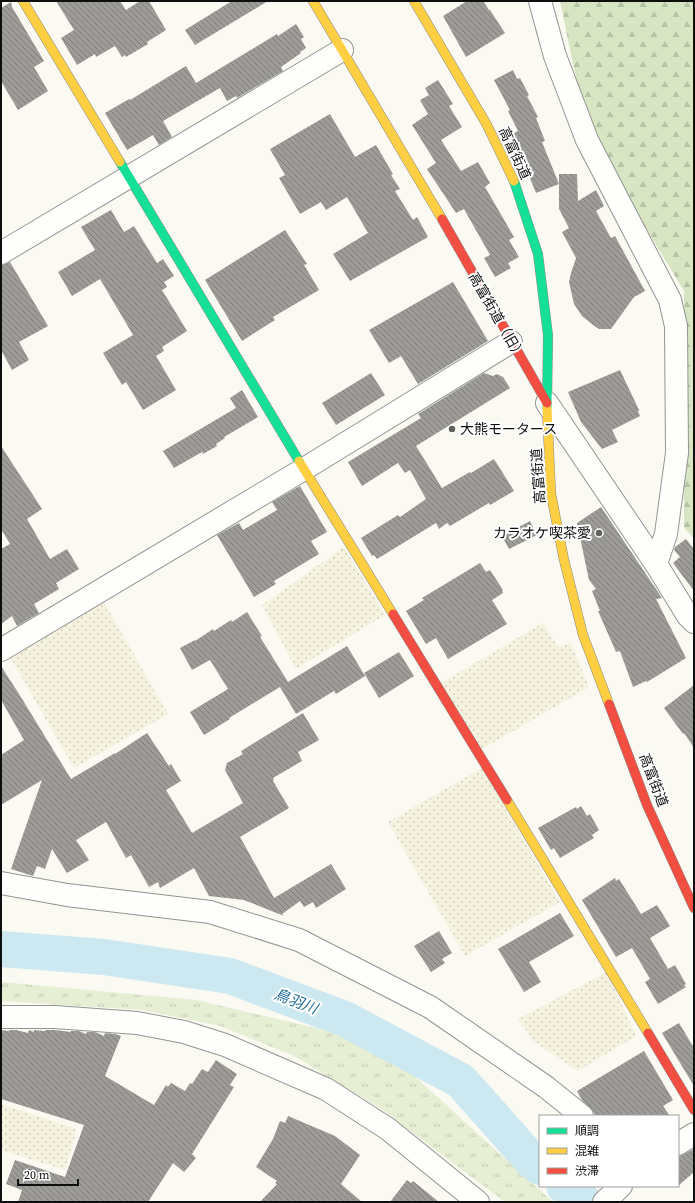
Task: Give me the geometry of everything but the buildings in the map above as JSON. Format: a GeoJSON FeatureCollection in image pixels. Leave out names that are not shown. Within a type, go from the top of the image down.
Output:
{"type":"FeatureCollection","features":[{"type":"Feature","properties":{"kind":"street"},"geometry":{"type":"LineString","coordinates":[[24,1],[304,469],[481,757],[694,1110]]}},
{"type":"Feature","properties":{"kind":"street","name":"高富街道（旧）"},"geometry":{"type":"LineString","coordinates":[[313,1],[422,184],[511,342],[547,402],[656,564],[688,616],[694,622]]}},
{"type":"Feature","properties":{"kind":"street","name":"高富街道"},"geometry":{"type":"LineString","coordinates":[[414,1],[487,125],[516,185],[538,254],[548,335],[547,402],[551,494],[566,567],[583,635],[648,805],[694,908]]}},
{"type":"Feature","properties":{"kind":"street"},"geometry":{"type":"LineString","coordinates":[[540,1],[555,56],[587,140],[670,300],[676,326],[677,453],[666,534],[656,564]]}},
{"type":"Feature","properties":{"kind":"street"},"geometry":{"type":"LineString","coordinates":[[1,253],[342,50]]}},
{"type":"Feature","properties":{"kind":"street"},"geometry":{"type":"LineString","coordinates":[[1,650],[304,469],[511,342]]}},
{"type":"Feature","properties":{"kind":"street"},"geometry":{"type":"LineString","coordinates":[[1,883],[67,895],[210,912],[299,940],[430,1007],[546,1087],[581,1115]]}},
{"type":"Feature","properties":{"kind":"street"},"geometry":{"type":"LineString","coordinates":[[1,1017],[55,1017],[136,1023],[184,1032],[225,1045],[326,1089],[388,1129],[478,1202]]}},
{"type":"Feature","properties":{"kind":"street"},"geometry":{"type":"LineString","coordinates":[[679,1143],[694,1134]]}},
{"type":"Feature","properties":{"kind":"street"},"geometry":{"type":"LineString","coordinates":[[604,1202],[620,1187]]}},
{"type":"Feature","properties":{"kind":"shaded area"},"geometry":{"type":"Polygon","coordinates":[[[344,547],[385,615],[296,669],[262,605],[344,547]]]}},
{"type":"Feature","properties":{"kind":"shaded area"},"geometry":{"type":"Polygon","coordinates":[[[104,602],[168,714],[74,768],[10,657],[104,602]]]}},
{"type":"Feature","properties":{"kind":"shaded area"},"geometry":{"type":"Polygon","coordinates":[[[543,623],[558,647],[571,643],[589,687],[482,749],[441,683],[543,623]]]}},
{"type":"Feature","properties":{"kind":"shaded area"},"geometry":{"type":"Polygon","coordinates":[[[482,768],[560,902],[465,956],[388,822],[482,768]]]}},
{"type":"Feature","properties":{"kind":"shaded area"},"geometry":{"type":"Polygon","coordinates":[[[607,972],[636,1036],[578,1071],[533,1041],[518,1019],[607,972]]]}},
{"type":"Feature","properties":{"kind":"shaded area"},"geometry":{"type":"Polygon","coordinates":[[[1,1104],[77,1129],[65,1170],[1,1150],[1,1104]]]}},
{"type":"Feature","properties":{"kind":"green space"},"geometry":{"type":"Polygon","coordinates":[[[560,1],[694,1],[694,539],[684,527],[684,291],[587,131],[560,1]]]}},
{"type":"Feature","properties":{"kind":"green space"},"geometry":{"type":"Polygon","coordinates":[[[1,982],[196,1000],[333,1032],[365,1045],[409,1071],[553,1202],[505,1202],[380,1108],[292,1055],[220,1026],[143,1010],[1,1001],[1,982]]]}},
{"type":"Feature","properties":{"kind":"waterway","name":"鳥羽川"},"geometry":{"type":"LineString","coordinates":[[1,949],[104,957],[230,976],[345,1019],[461,1081],[532,1161],[539,1166]]}},
{"type":"Feature","properties":{"kind":"waterway","name":"鳥羽川"},"geometry":{"type":"LineString","coordinates":[[565,1187],[584,1202]]}},
{"type":"Feature","properties":{"kind":"traffic: fast"},"geometry":{"type":"LineString","coordinates":[[120,162],[299,461]]}},
{"type":"Feature","properties":{"kind":"traffic: fast"},"geometry":{"type":"LineString","coordinates":[[514,181],[538,254],[548,335],[547,408]]}},
{"type":"Feature","properties":{"kind":"traffic: slow"},"geometry":{"type":"LineString","coordinates":[[23,1],[120,162]]}},
{"type":"Feature","properties":{"kind":"traffic: slow"},"geometry":{"type":"LineString","coordinates":[[313,1],[442,219]]}},
{"type":"Feature","properties":{"kind":"traffic: slow"},"geometry":{"type":"LineString","coordinates":[[414,1],[487,125],[514,181]]}},
{"type":"Feature","properties":{"kind":"traffic: slow"},"geometry":{"type":"LineString","coordinates":[[547,408],[551,494],[564,560],[583,635],[609,704]]}},
{"type":"Feature","properties":{"kind":"traffic: slow"},"geometry":{"type":"LineString","coordinates":[[299,461],[393,614]]}},
{"type":"Feature","properties":{"kind":"traffic: slow"},"geometry":{"type":"LineString","coordinates":[[507,800],[648,1033]]}},
{"type":"Feature","properties":{"kind":"traffic: jam"},"geometry":{"type":"LineString","coordinates":[[442,219],[547,403]]}},
{"type":"Feature","properties":{"kind":"traffic: jam"},"geometry":{"type":"LineString","coordinates":[[393,614],[507,800]]}},
{"type":"Feature","properties":{"kind":"traffic: jam"},"geometry":{"type":"LineString","coordinates":[[609,704],[647,805],[694,908]]}},
{"type":"Feature","properties":{"kind":"traffic: jam"},"geometry":{"type":"LineString","coordinates":[[648,1033],[694,1110]]}},
{"type":"Feature","properties":{"kind":"place","name":"大熊モータース"},"geometry":{"type":"Point","coordinates":[452,429]}},
{"type":"Feature","properties":{"kind":"place","name":"カラオケ喫茶愛"},"geometry":{"type":"Point","coordinates":[599,533]}}]}
